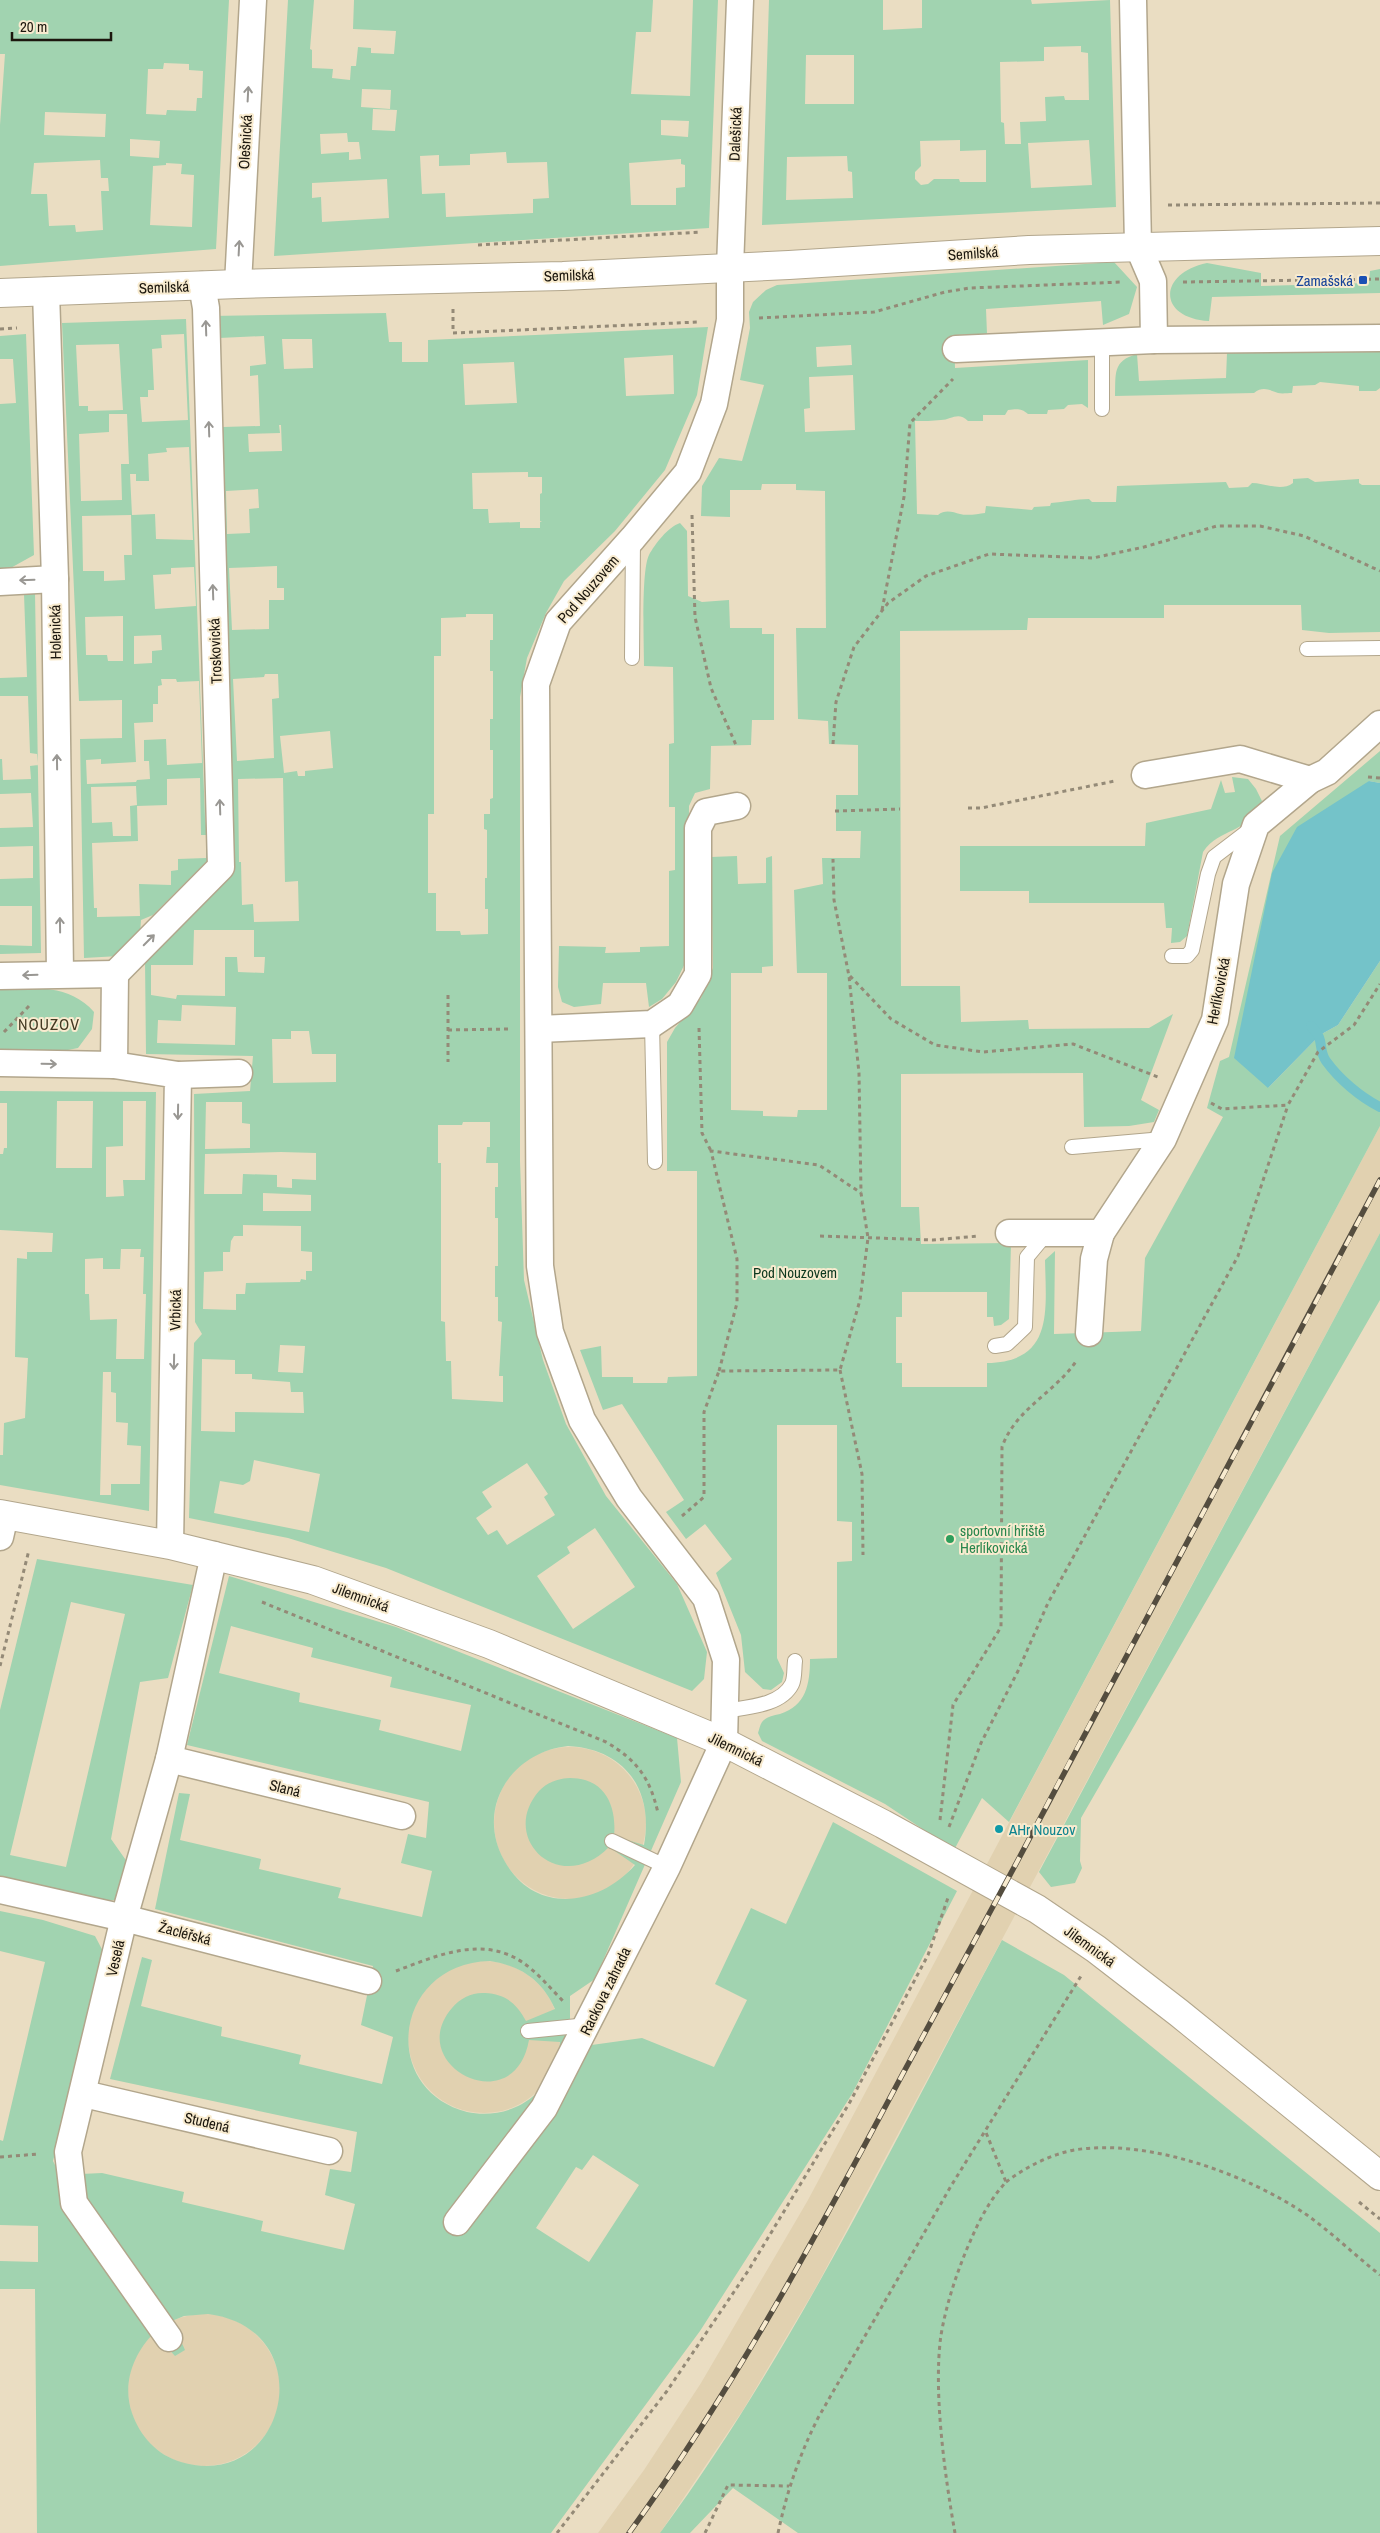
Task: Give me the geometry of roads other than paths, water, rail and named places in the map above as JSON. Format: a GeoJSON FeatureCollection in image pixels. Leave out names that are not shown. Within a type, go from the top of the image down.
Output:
{"type":"FeatureCollection","features":[{"type":"Feature","properties":{"kind":"street","name":"Olešnická"},"geometry":{"type":"LineString","coordinates":[[238,284],[253,0]]}},
{"type":"Feature","properties":{"kind":"street","name":"Dalešická"},"geometry":{"type":"LineString","coordinates":[[730,268],[740,0]]}},
{"type":"Feature","properties":{"kind":"street"},"geometry":{"type":"LineString","coordinates":[[1133,0],[1138,246],[1153,281],[1154,340]]}},
{"type":"Feature","properties":{"kind":"street","name":"Semilská"},"geometry":{"type":"LineString","coordinates":[[0,294],[46,290],[202,285],[563,276],[1029,250],[1380,241]]}},
{"type":"Feature","properties":{"kind":"street","name":"Pod Nouzovem"},"geometry":{"type":"LineString","coordinates":[[724,1742],[726,1660],[706,1598],[629,1498],[582,1420],[550,1332],[540,1266],[536,684],[558,622],[633,538],[688,472],[714,404],[730,320],[730,268]]}},
{"type":"Feature","properties":{"kind":"street","name":"Troskovická"},"geometry":{"type":"LineString","coordinates":[[115,974],[221,867],[206,308],[202,285]]}},
{"type":"Feature","properties":{"kind":"street","name":"Holenická"},"geometry":{"type":"LineString","coordinates":[[46,290],[55,579],[60,973]]}},
{"type":"Feature","properties":{"kind":"street"},"geometry":{"type":"LineString","coordinates":[[956,350],[1154,340],[1380,338]]}},
{"type":"Feature","properties":{"kind":"street"},"geometry":{"type":"LineString","coordinates":[[0,582],[55,579]]}},
{"type":"Feature","properties":{"kind":"street"},"geometry":{"type":"LineString","coordinates":[[1256,825],[1310,780],[1327,772],[1380,724]]}},
{"type":"Feature","properties":{"kind":"street"},"geometry":{"type":"LineString","coordinates":[[1145,776],[1240,758],[1310,780]]}},
{"type":"Feature","properties":{"kind":"street"},"geometry":{"type":"LineString","coordinates":[[539,1029],[652,1024],[680,1006],[698,974],[698,828],[706,812],[737,806]]}},
{"type":"Feature","properties":{"kind":"street","name":"Herlíkovická"},"geometry":{"type":"LineString","coordinates":[[1089,1333],[1094,1259],[1101,1233],[1163,1139],[1215,1020],[1236,884],[1256,825]]}},
{"type":"Feature","properties":{"kind":"street"},"geometry":{"type":"LineString","coordinates":[[0,976],[60,973],[115,974],[114,1065]]}},
{"type":"Feature","properties":{"kind":"street"},"geometry":{"type":"LineString","coordinates":[[0,1063],[114,1065],[178,1075],[239,1073]]}},
{"type":"Feature","properties":{"kind":"street","name":"Vrbická"},"geometry":{"type":"LineString","coordinates":[[170,1545],[178,1075]]}},
{"type":"Feature","properties":{"kind":"street"},"geometry":{"type":"LineString","coordinates":[[1009,1233],[1101,1233]]}},
{"type":"Feature","properties":{"kind":"street","name":"Jilemnická"},"geometry":{"type":"LineString","coordinates":[[2,1522],[170,1545],[313,1580],[471,1637],[724,1742],[939,1855],[1036,1909],[1096,1949],[1179,2013],[1380,2176]]}},
{"type":"Feature","properties":{"kind":"street","name":"Veselá"},"geometry":{"type":"LineString","coordinates":[[174,2345],[74,2203],[68,2152],[84,2094],[124,1918],[168,1759],[214,1555]]}},
{"type":"Feature","properties":{"kind":"street","name":"Rackova zahrada"},"geometry":{"type":"LineString","coordinates":[[457,2222],[544,2108],[588,2025],[658,1863],[724,1742]]}},
{"type":"Feature","properties":{"kind":"street","name":"Slaná"},"geometry":{"type":"LineString","coordinates":[[168,1759],[402,1816]]}},
{"type":"Feature","properties":{"kind":"street","name":"Žacléřská"},"geometry":{"type":"LineString","coordinates":[[0,1890],[124,1918],[368,1981]]}},
{"type":"Feature","properties":{"kind":"street","name":"Studená"},"geometry":{"type":"LineString","coordinates":[[84,2094],[329,2151]]}},
{"type":"Feature","properties":{"kind":"lane"},"geometry":{"type":"LineString","coordinates":[[1102,342],[1102,409]]}},
{"type":"Feature","properties":{"kind":"lane"},"geometry":{"type":"LineString","coordinates":[[632,658],[633,538]]}},
{"type":"Feature","properties":{"kind":"lane"},"geometry":{"type":"LineString","coordinates":[[1308,649],[1380,648]]}},
{"type":"Feature","properties":{"kind":"lane"},"geometry":{"type":"LineString","coordinates":[[1172,956],[1187,956],[1192,950],[1208,874],[1214,857],[1256,825]]}},
{"type":"Feature","properties":{"kind":"lane"},"geometry":{"type":"LineString","coordinates":[[652,1024],[655,1162]]}},
{"type":"Feature","properties":{"kind":"lane"},"geometry":{"type":"LineString","coordinates":[[1072,1147],[1163,1139]]}},
{"type":"Feature","properties":{"kind":"lane"},"geometry":{"type":"LineString","coordinates":[[995,1346],[1007,1344],[1025,1327],[1027,1258],[1047,1233]]}},
{"type":"Feature","properties":{"kind":"lane"},"geometry":{"type":"LineString","coordinates":[[725,1711],[756,1706],[779,1698],[792,1684],[794,1661]]}},
{"type":"Feature","properties":{"kind":"lane"},"geometry":{"type":"LineString","coordinates":[[612,1841],[658,1863]]}},
{"type":"Feature","properties":{"kind":"lane"},"geometry":{"type":"LineString","coordinates":[[528,2031],[588,2025]]}},
{"type":"Feature","properties":{"kind":"water"},"geometry":{"type":"Polygon","coordinates":[[[1369,781],[1380,783],[1380,961],[1338,1025],[1320,1035],[1268,1088],[1234,1058],[1272,873],[1297,827],[1369,781]]]}},
{"type":"Feature","properties":{"kind":"waterway"},"geometry":{"type":"LineString","coordinates":[[1311,1026],[1316,1031],[1323,1056],[1331,1068],[1358,1093],[1380,1107]]}},
{"type":"Feature","properties":{"kind":"railway"},"geometry":{"type":"LineString","coordinates":[[629,2533],[704,2424],[739,2368],[805,2253],[1018,1860],[1380,1180]]}},
{"type":"Feature","properties":{"kind":"place","name":"Zamašská"},"geometry":{"type":"Point","coordinates":[1363,280]}},
{"type":"Feature","properties":{"kind":"place","name":"sportovní hřiště Herlíkovická"},"geometry":{"type":"Point","coordinates":[950,1539]}},
{"type":"Feature","properties":{"kind":"place","name":"AHr Nouzov"},"geometry":{"type":"Point","coordinates":[999,1829]}},
{"type":"Feature","properties":{"kind":"district","name":"NOUZOV"},"geometry":{"type":"Point","coordinates":[49,1024]}}]}
